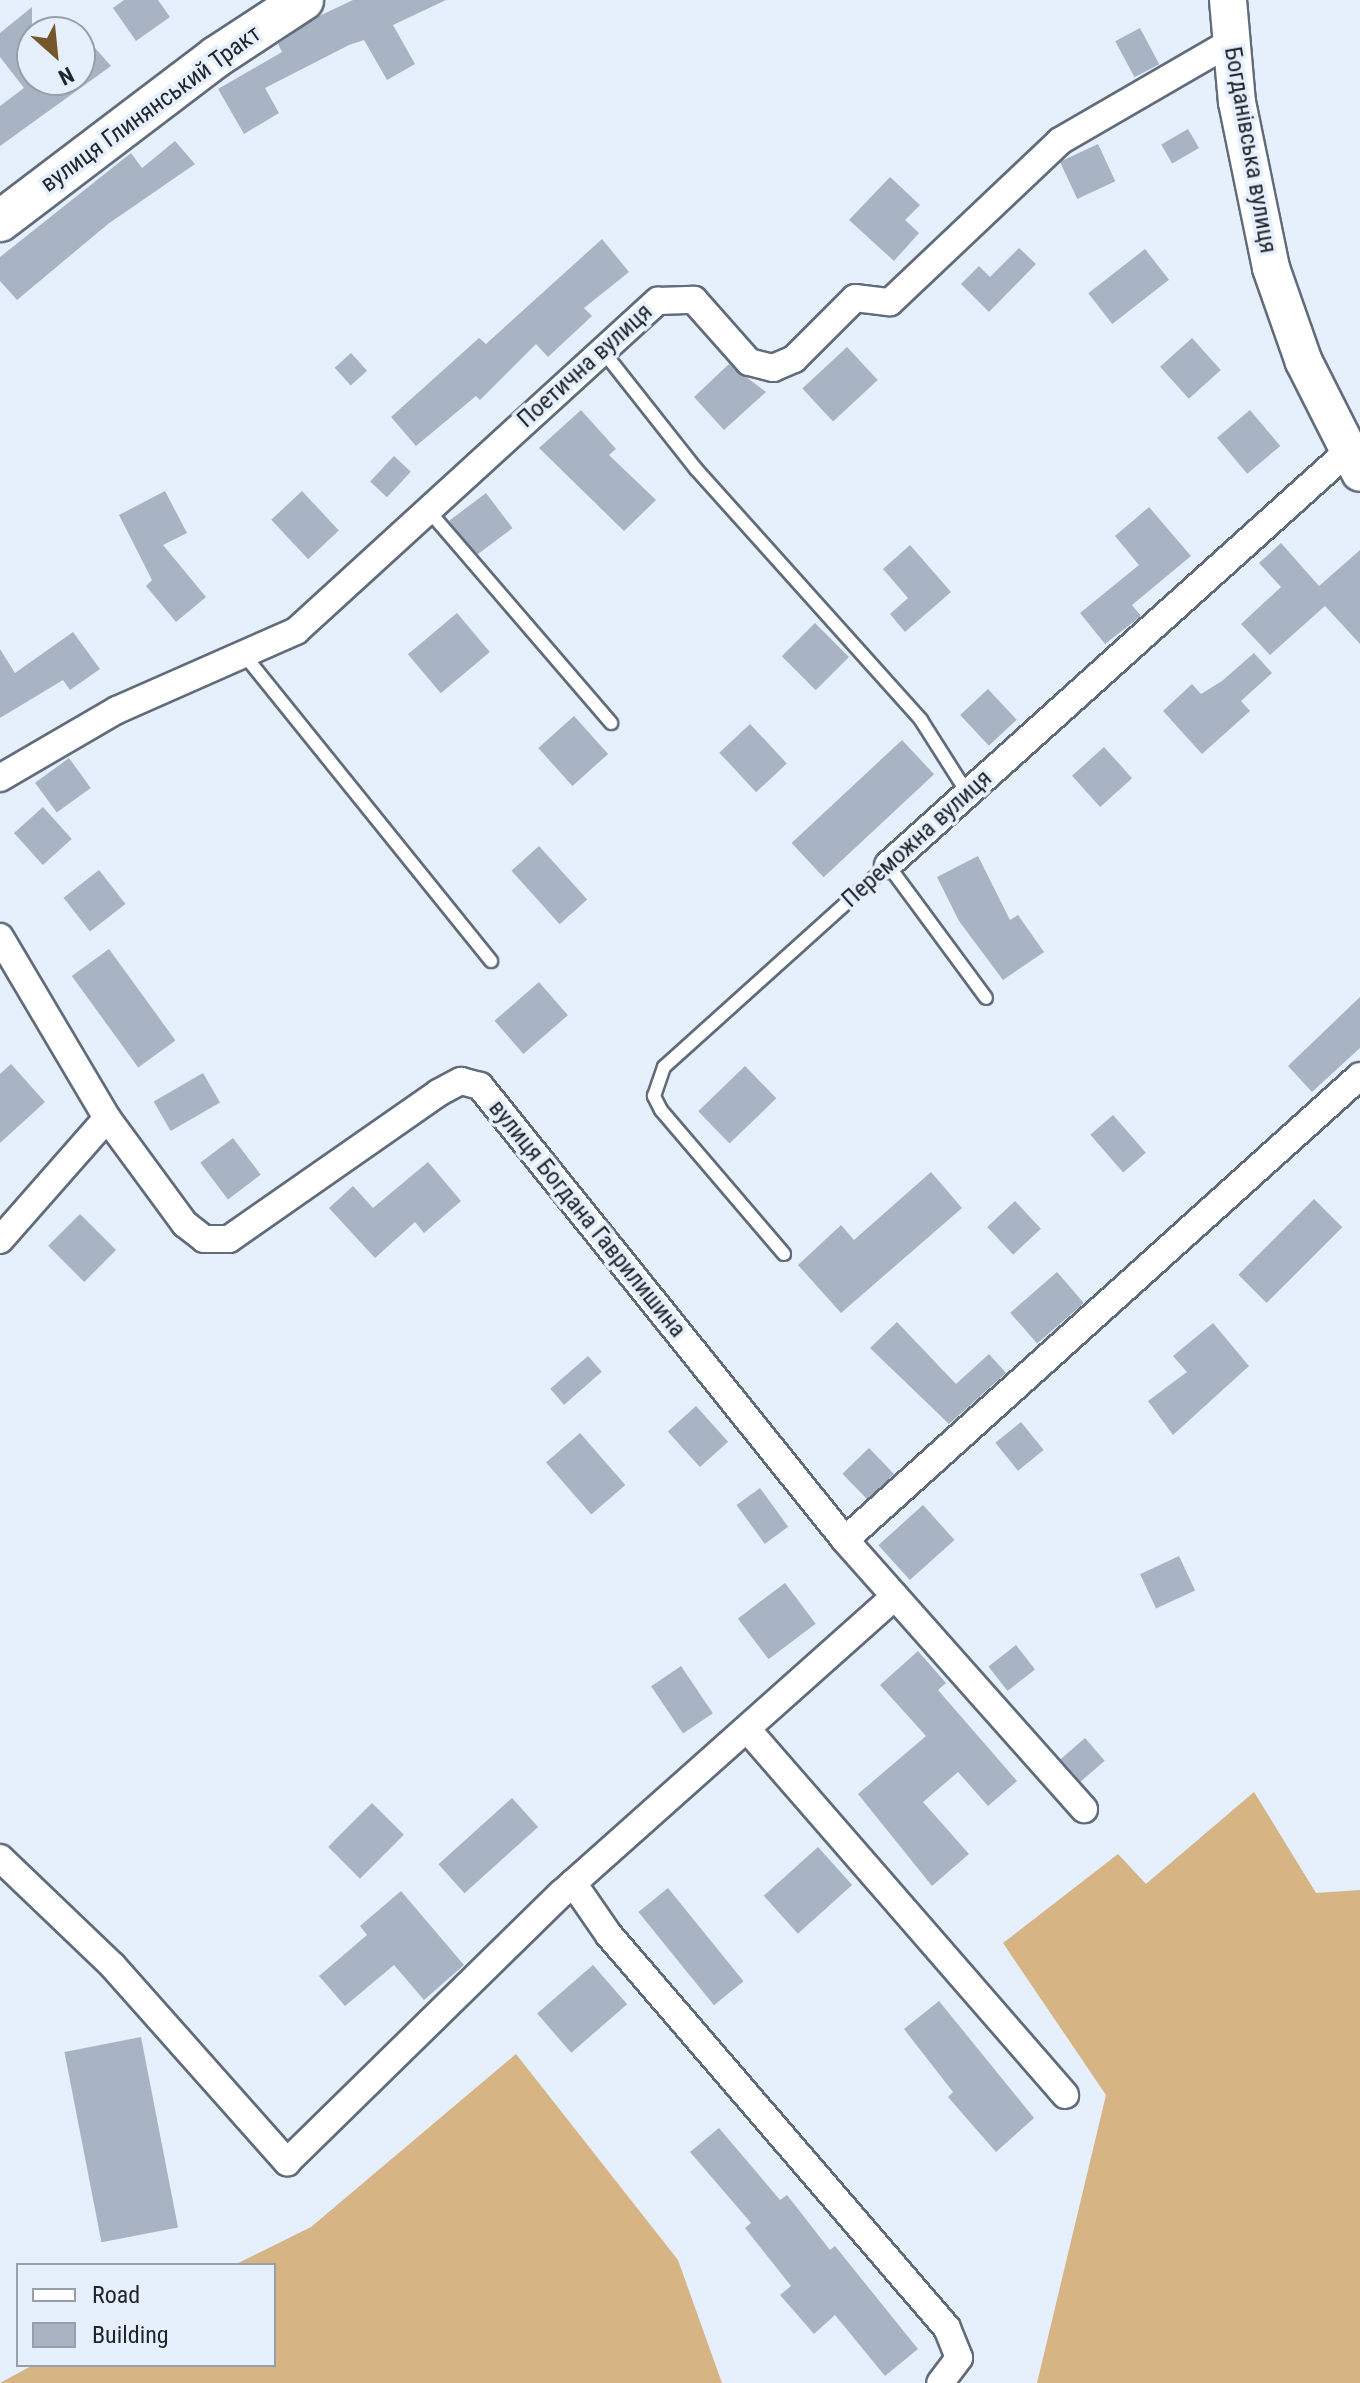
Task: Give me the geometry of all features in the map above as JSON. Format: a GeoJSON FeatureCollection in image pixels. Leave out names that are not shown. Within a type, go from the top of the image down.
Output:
{"type":"FeatureCollection","features":[{"type":"Feature","properties":{"kind":"main road","name":"вулиця Глинянський Тракт"},"geometry":{"type":"LineString","coordinates":[[0,221],[216,57],[303,0]]}},
{"type":"Feature","properties":{"kind":"main road","name":"Богданівська вулиця"},"geometry":{"type":"LineString","coordinates":[[1228,0],[1231,42],[1271,268],[1304,362],[1353,463]]}},
{"type":"Feature","properties":{"kind":"street","name":"Поетична вулиця"},"geometry":{"type":"LineString","coordinates":[[0,778],[117,710],[296,631],[600,348],[658,301],[680,296],[694,300],[749,362],[773,368],[794,359],[855,298],[890,302],[1060,141],[1231,42]]}},
{"type":"Feature","properties":{"kind":"street","name":"Переможна вулиця"},"geometry":{"type":"LineString","coordinates":[[888,865],[1353,463]]}},
{"type":"Feature","properties":{"kind":"street","name":"вулиця Богдана Гаврилишина"},"geometry":{"type":"LineString","coordinates":[[0,937],[107,1118],[185,1224],[204,1239],[229,1239],[438,1093],[461,1081],[480,1086],[845,1540],[1084,1809]]}},
{"type":"Feature","properties":{"kind":"street"},"geometry":{"type":"LineString","coordinates":[[845,1540],[1360,1076]]}},
{"type":"Feature","properties":{"kind":"street"},"geometry":{"type":"LineString","coordinates":[[0,1240],[107,1118]]}},
{"type":"Feature","properties":{"kind":"street"},"geometry":{"type":"LineString","coordinates":[[0,1858],[112,1965],[287,2162],[573,1883],[895,1596]]}},
{"type":"Feature","properties":{"kind":"street"},"geometry":{"type":"LineString","coordinates":[[747,1729],[1065,2095]]}},
{"type":"Feature","properties":{"kind":"street"},"geometry":{"type":"LineString","coordinates":[[573,1883],[609,1935],[947,2328],[959,2358],[940,2383]]}},
{"type":"Feature","properties":{"kind":"lane"},"geometry":{"type":"LineString","coordinates":[[600,348],[696,469],[921,720],[968,794]]}},
{"type":"Feature","properties":{"kind":"lane"},"geometry":{"type":"LineString","coordinates":[[428,510],[611,723]]}},
{"type":"Feature","properties":{"kind":"lane"},"geometry":{"type":"LineString","coordinates":[[245,656],[491,961]]}},
{"type":"Feature","properties":{"kind":"lane"},"geometry":{"type":"LineString","coordinates":[[888,865],[986,998]]}},
{"type":"Feature","properties":{"kind":"lane","name":"Переможна вулиця"},"geometry":{"type":"LineString","coordinates":[[784,1254],[661,1110],[655,1080],[888,865]]}},
{"type":"Feature","properties":{"kind":"shaded area"},"geometry":{"type":"Polygon","coordinates":[[[1254,1792],[1316,1893],[1360,1890],[1360,2383],[1037,2383],[1106,2095],[1003,1943],[1118,1854],[1146,1884],[1254,1792]]]}},
{"type":"Feature","properties":{"kind":"shaded area"},"geometry":{"type":"Polygon","coordinates":[[[516,2054],[678,2260],[722,2383],[0,2383],[29,2367],[276,2367],[276,2263],[238,2263],[311,2227],[516,2054]]]}},
{"type":"Feature","properties":{"kind":"building"},"geometry":{"type":"Polygon","coordinates":[[[124,0],[158,0],[170,17],[136,41],[113,8],[124,0]]]}},
{"type":"Feature","properties":{"kind":"building"},"geometry":{"type":"Polygon","coordinates":[[[353,0],[446,0],[393,25],[415,64],[387,80],[364,40],[349,45],[265,88],[279,113],[244,134],[218,89],[282,52],[278,44],[317,17],[353,0]]]}},
{"type":"Feature","properties":{"kind":"building"},"geometry":{"type":"Polygon","coordinates":[[[32,7],[32,16],[21,16],[32,7]]]}},
{"type":"Feature","properties":{"kind":"building"},"geometry":{"type":"Polygon","coordinates":[[[16,20],[16,78],[0,57],[0,33],[16,20]]]}},
{"type":"Feature","properties":{"kind":"building"},"geometry":{"type":"Polygon","coordinates":[[[1140,28],[1159,64],[1135,77],[1115,41],[1140,28]]]}},
{"type":"Feature","properties":{"kind":"building"},"geometry":{"type":"Polygon","coordinates":[[[96,49],[111,66],[96,77],[96,49]]]}},
{"type":"Feature","properties":{"kind":"building"},"geometry":{"type":"Polygon","coordinates":[[[16,94],[69,96],[0,146],[0,106],[16,94]]]}},
{"type":"Feature","properties":{"kind":"building"},"geometry":{"type":"Polygon","coordinates":[[[1188,129],[1199,148],[1172,164],[1161,144],[1188,129]]]}},
{"type":"Feature","properties":{"kind":"building"},"geometry":{"type":"Polygon","coordinates":[[[175,141],[195,164],[108,224],[17,300],[0,281],[0,257],[131,153],[142,168],[175,141]]]}},
{"type":"Feature","properties":{"kind":"building"},"geometry":{"type":"Polygon","coordinates":[[[1098,144],[1115,181],[1077,199],[1060,162],[1098,144]]]}},
{"type":"Feature","properties":{"kind":"building"},"geometry":{"type":"Polygon","coordinates":[[[890,177],[920,205],[905,220],[919,233],[894,261],[849,220],[890,177]]]}},
{"type":"Feature","properties":{"kind":"building"},"geometry":{"type":"Polygon","coordinates":[[[602,239],[629,272],[584,308],[592,316],[548,357],[536,344],[480,400],[476,396],[416,446],[391,417],[479,338],[486,344],[602,239]]]}},
{"type":"Feature","properties":{"kind":"building"},"geometry":{"type":"Polygon","coordinates":[[[1019,248],[1036,264],[989,312],[961,284],[979,266],[990,277],[1019,248]]]}},
{"type":"Feature","properties":{"kind":"building"},"geometry":{"type":"Polygon","coordinates":[[[1145,249],[1169,280],[1112,324],[1088,293],[1145,249]]]}},
{"type":"Feature","properties":{"kind":"building"},"geometry":{"type":"Polygon","coordinates":[[[1192,338],[1221,370],[1189,399],[1160,367],[1192,338]]]}},
{"type":"Feature","properties":{"kind":"building"},"geometry":{"type":"Polygon","coordinates":[[[847,347],[878,380],[833,422],[802,389],[847,347]]]}},
{"type":"Feature","properties":{"kind":"building"},"geometry":{"type":"Polygon","coordinates":[[[351,353],[367,371],[351,386],[335,368],[351,353]]]}},
{"type":"Feature","properties":{"kind":"building"},"geometry":{"type":"Polygon","coordinates":[[[729,364],[766,392],[724,430],[694,397],[729,364]]]}},
{"type":"Feature","properties":{"kind":"building"},"geometry":{"type":"Polygon","coordinates":[[[581,410],[616,449],[609,455],[656,500],[624,531],[539,448],[581,410]]]}},
{"type":"Feature","properties":{"kind":"building"},"geometry":{"type":"Polygon","coordinates":[[[1250,410],[1280,446],[1247,474],[1217,438],[1250,410]]]}},
{"type":"Feature","properties":{"kind":"building"},"geometry":{"type":"Polygon","coordinates":[[[394,456],[411,472],[387,497],[370,482],[394,456]]]}},
{"type":"Feature","properties":{"kind":"building"},"geometry":{"type":"Polygon","coordinates":[[[165,491],[187,533],[163,545],[206,597],[176,622],[146,586],[152,580],[119,515],[165,491]]]}},
{"type":"Feature","properties":{"kind":"building"},"geometry":{"type":"Polygon","coordinates":[[[302,491],[339,530],[308,559],[271,520],[302,491]]]}},
{"type":"Feature","properties":{"kind":"building"},"geometry":{"type":"Polygon","coordinates":[[[486,493],[512,528],[476,556],[449,521],[486,493]]]}},
{"type":"Feature","properties":{"kind":"building"},"geometry":{"type":"Polygon","coordinates":[[[1149,507],[1191,556],[1132,605],[1141,616],[1105,644],[1080,613],[1139,565],[1115,536],[1149,507]]]}},
{"type":"Feature","properties":{"kind":"building"},"geometry":{"type":"Polygon","coordinates":[[[1281,543],[1319,586],[1360,550],[1360,644],[1325,606],[1270,655],[1241,624],[1281,587],[1259,563],[1281,543]]]}},
{"type":"Feature","properties":{"kind":"building"},"geometry":{"type":"Polygon","coordinates":[[[910,545],[951,592],[905,632],[890,614],[908,598],[883,569],[910,545]]]}},
{"type":"Feature","properties":{"kind":"building"},"geometry":{"type":"Polygon","coordinates":[[[457,613],[490,652],[441,693],[408,654],[457,613]]]}},
{"type":"Feature","properties":{"kind":"building"},"geometry":{"type":"Polygon","coordinates":[[[815,623],[849,657],[816,690],[782,656],[815,623]]]}},
{"type":"Feature","properties":{"kind":"building"},"geometry":{"type":"Polygon","coordinates":[[[73,632],[100,669],[70,690],[63,680],[0,718],[0,649],[15,673],[73,632]]]}},
{"type":"Feature","properties":{"kind":"building"},"geometry":{"type":"Polygon","coordinates":[[[1254,653],[1272,673],[1241,701],[1250,711],[1202,754],[1163,711],[1192,684],[1201,694],[1222,681],[1254,653]]]}},
{"type":"Feature","properties":{"kind":"building"},"geometry":{"type":"Polygon","coordinates":[[[988,689],[1017,720],[989,746],[960,715],[988,689]]]}},
{"type":"Feature","properties":{"kind":"building"},"geometry":{"type":"Polygon","coordinates":[[[574,716],[608,754],[572,786],[538,748],[574,716]]]}},
{"type":"Feature","properties":{"kind":"building"},"geometry":{"type":"Polygon","coordinates":[[[750,724],[787,763],[756,792],[719,753],[750,724]]]}},
{"type":"Feature","properties":{"kind":"building"},"geometry":{"type":"Polygon","coordinates":[[[902,740],[934,774],[824,877],[792,843],[902,740]]]}},
{"type":"Feature","properties":{"kind":"building"},"geometry":{"type":"Polygon","coordinates":[[[1104,747],[1132,778],[1100,807],[1072,776],[1104,747]]]}},
{"type":"Feature","properties":{"kind":"building"},"geometry":{"type":"Polygon","coordinates":[[[69,758],[91,788],[57,813],[35,783],[69,758]]]}},
{"type":"Feature","properties":{"kind":"building"},"geometry":{"type":"Polygon","coordinates":[[[43,807],[72,839],[43,865],[14,833],[43,807]]]}},
{"type":"Feature","properties":{"kind":"building"},"geometry":{"type":"Polygon","coordinates":[[[539,846],[587,900],[560,924],[512,871],[539,846]]]}},
{"type":"Feature","properties":{"kind":"building"},"geometry":{"type":"Polygon","coordinates":[[[978,856],[1010,920],[1018,915],[1044,952],[1003,980],[959,921],[937,877],[978,856]]]}},
{"type":"Feature","properties":{"kind":"building"},"geometry":{"type":"Polygon","coordinates":[[[99,870],[125,904],[90,932],[64,898],[99,870]]]}},
{"type":"Feature","properties":{"kind":"building"},"geometry":{"type":"Polygon","coordinates":[[[109,949],[175,1040],[138,1067],[72,976],[109,949]]]}},
{"type":"Feature","properties":{"kind":"building"},"geometry":{"type":"Polygon","coordinates":[[[539,982],[568,1015],[523,1054],[494,1021],[539,982]]]}},
{"type":"Feature","properties":{"kind":"building"},"geometry":{"type":"Polygon","coordinates":[[[1360,997],[1360,1048],[1312,1092],[1288,1066],[1360,997]]]}},
{"type":"Feature","properties":{"kind":"building"},"geometry":{"type":"Polygon","coordinates":[[[11,1064],[45,1102],[0,1143],[0,1074],[11,1064]]]}},
{"type":"Feature","properties":{"kind":"building"},"geometry":{"type":"Polygon","coordinates":[[[745,1066],[776,1098],[730,1144],[698,1111],[745,1066]]]}},
{"type":"Feature","properties":{"kind":"building"},"geometry":{"type":"Polygon","coordinates":[[[203,1073],[220,1102],[171,1131],[154,1102],[203,1073]]]}},
{"type":"Feature","properties":{"kind":"building"},"geometry":{"type":"Polygon","coordinates":[[[1113,1115],[1146,1153],[1123,1172],[1090,1135],[1113,1115]]]}},
{"type":"Feature","properties":{"kind":"building"},"geometry":{"type":"Polygon","coordinates":[[[233,1138],[261,1175],[228,1199],[200,1163],[233,1138]]]}},
{"type":"Feature","properties":{"kind":"building"},"geometry":{"type":"Polygon","coordinates":[[[428,1162],[461,1201],[424,1233],[415,1222],[375,1258],[329,1208],[353,1186],[373,1208],[428,1162]]]}},
{"type":"Feature","properties":{"kind":"building"},"geometry":{"type":"Polygon","coordinates":[[[931,1172],[962,1208],[841,1313],[798,1265],[841,1225],[854,1240],[931,1172]]]}},
{"type":"Feature","properties":{"kind":"building"},"geometry":{"type":"Polygon","coordinates":[[[1314,1199],[1342,1227],[1267,1303],[1238,1275],[1314,1199]]]}},
{"type":"Feature","properties":{"kind":"building"},"geometry":{"type":"Polygon","coordinates":[[[1015,1201],[1041,1229],[1013,1255],[987,1227],[1015,1201]]]}},
{"type":"Feature","properties":{"kind":"building"},"geometry":{"type":"Polygon","coordinates":[[[80,1214],[116,1250],[84,1282],[48,1246],[80,1214]]]}},
{"type":"Feature","properties":{"kind":"building"},"geometry":{"type":"Polygon","coordinates":[[[1057,1272],[1084,1303],[1037,1344],[1010,1313],[1057,1272]]]}},
{"type":"Feature","properties":{"kind":"building"},"geometry":{"type":"Polygon","coordinates":[[[897,1322],[956,1384],[989,1354],[1006,1373],[949,1424],[870,1348],[897,1322]]]}},
{"type":"Feature","properties":{"kind":"building"},"geometry":{"type":"Polygon","coordinates":[[[1213,1323],[1249,1366],[1173,1435],[1148,1401],[1187,1372],[1173,1356],[1213,1323]]]}},
{"type":"Feature","properties":{"kind":"building"},"geometry":{"type":"Polygon","coordinates":[[[588,1356],[602,1372],[564,1405],[550,1389],[588,1356]]]}},
{"type":"Feature","properties":{"kind":"building"},"geometry":{"type":"Polygon","coordinates":[[[696,1406],[728,1442],[700,1467],[668,1431],[696,1406]]]}},
{"type":"Feature","properties":{"kind":"building"},"geometry":{"type":"Polygon","coordinates":[[[1021,1422],[1044,1450],[1018,1471],[995,1443],[1021,1422]]]}},
{"type":"Feature","properties":{"kind":"building"},"geometry":{"type":"Polygon","coordinates":[[[580,1433],[625,1485],[591,1515],[546,1463],[580,1433]]]}},
{"type":"Feature","properties":{"kind":"building"},"geometry":{"type":"Polygon","coordinates":[[[869,1448],[894,1474],[867,1500],[842,1474],[869,1448]]]}},
{"type":"Feature","properties":{"kind":"building"},"geometry":{"type":"Polygon","coordinates":[[[760,1488],[788,1527],[765,1544],[737,1505],[760,1488]]]}},
{"type":"Feature","properties":{"kind":"building"},"geometry":{"type":"Polygon","coordinates":[[[923,1505],[954,1540],[910,1580],[878,1545],[923,1505]]]}},
{"type":"Feature","properties":{"kind":"building"},"geometry":{"type":"Polygon","coordinates":[[[1179,1556],[1195,1590],[1156,1609],[1140,1574],[1179,1556]]]}},
{"type":"Feature","properties":{"kind":"building"},"geometry":{"type":"Polygon","coordinates":[[[785,1583],[816,1624],[769,1659],[738,1619],[785,1583]]]}},
{"type":"Feature","properties":{"kind":"building"},"geometry":{"type":"Polygon","coordinates":[[[1016,1645],[1035,1669],[1008,1691],[988,1667],[1016,1645]]]}},
{"type":"Feature","properties":{"kind":"building"},"geometry":{"type":"Polygon","coordinates":[[[918,1651],[946,1683],[938,1690],[1017,1781],[988,1806],[958,1772],[923,1802],[969,1854],[932,1886],[858,1794],[926,1736],[880,1685],[918,1651]]]}},
{"type":"Feature","properties":{"kind":"building"},"geometry":{"type":"Polygon","coordinates":[[[681,1666],[713,1713],[683,1733],[651,1686],[681,1666]]]}},
{"type":"Feature","properties":{"kind":"building"},"geometry":{"type":"Polygon","coordinates":[[[1085,1738],[1105,1761],[1081,1782],[1061,1759],[1085,1738]]]}},
{"type":"Feature","properties":{"kind":"building"},"geometry":{"type":"Polygon","coordinates":[[[512,1798],[538,1827],[465,1893],[438,1864],[512,1798]]]}},
{"type":"Feature","properties":{"kind":"building"},"geometry":{"type":"Polygon","coordinates":[[[372,1803],[404,1835],[360,1879],[328,1847],[372,1803]]]}},
{"type":"Feature","properties":{"kind":"building"},"geometry":{"type":"Polygon","coordinates":[[[818,1847],[852,1885],[798,1934],[764,1896],[818,1847]]]}},
{"type":"Feature","properties":{"kind":"building"},"geometry":{"type":"Polygon","coordinates":[[[668,1888],[744,1981],[714,2005],[638,1912],[668,1888]]]}},
{"type":"Feature","properties":{"kind":"building"},"geometry":{"type":"Polygon","coordinates":[[[401,1891],[464,1965],[424,2000],[394,1965],[345,2006],[319,1976],[367,1935],[360,1926],[401,1891]]]}},
{"type":"Feature","properties":{"kind":"building"},"geometry":{"type":"Polygon","coordinates":[[[593,1965],[627,2004],[571,2053],[537,2014],[593,1965]]]}},
{"type":"Feature","properties":{"kind":"building"},"geometry":{"type":"Polygon","coordinates":[[[939,2001],[1034,2118],[996,2152],[948,2097],[953,2092],[904,2029],[939,2001]]]}},
{"type":"Feature","properties":{"kind":"building"},"geometry":{"type":"Polygon","coordinates":[[[141,2037],[178,2227],[101,2242],[64,2052],[141,2037]]]}},
{"type":"Feature","properties":{"kind":"building"},"geometry":{"type":"Polygon","coordinates":[[[719,2128],[780,2200],[787,2195],[830,2250],[835,2246],[918,2349],[885,2376],[835,2315],[814,2334],[780,2295],[791,2286],[745,2228],[751,2223],[690,2152],[719,2128]]]}}]}
